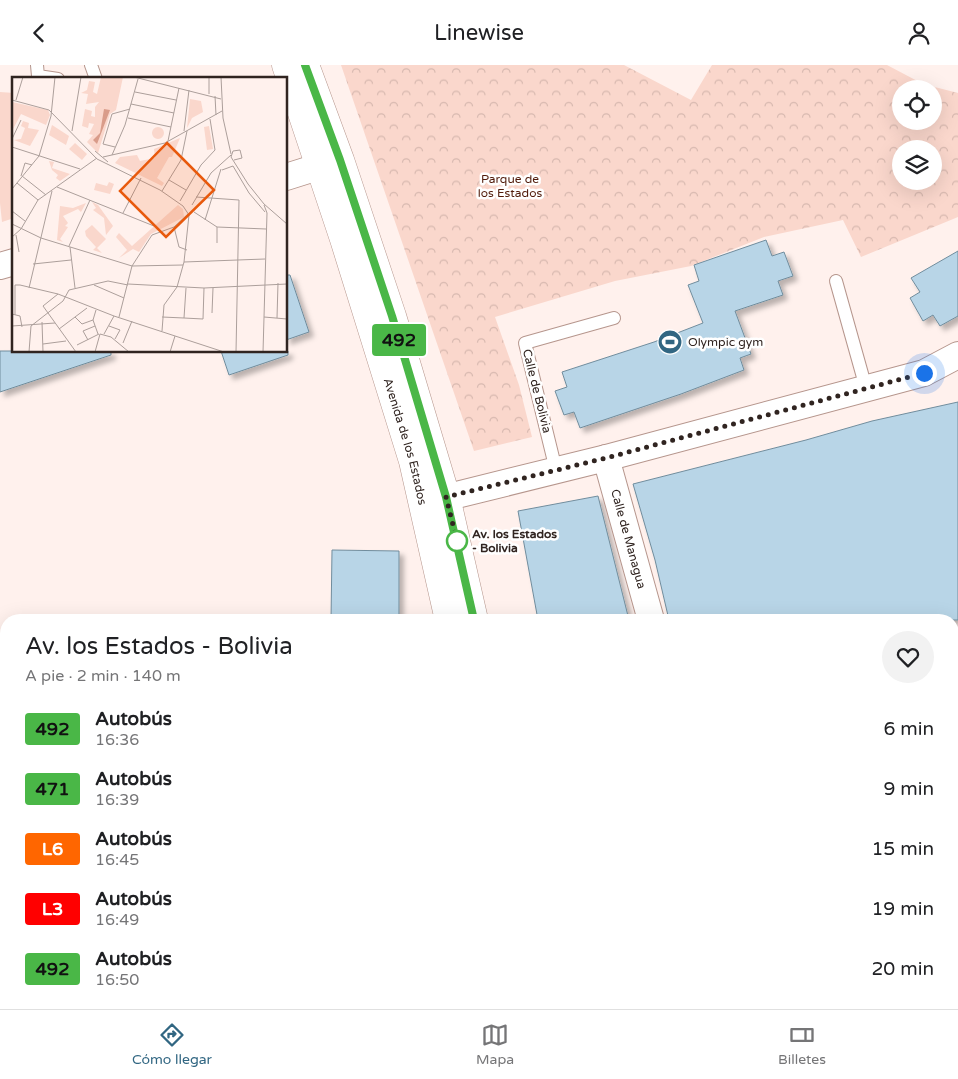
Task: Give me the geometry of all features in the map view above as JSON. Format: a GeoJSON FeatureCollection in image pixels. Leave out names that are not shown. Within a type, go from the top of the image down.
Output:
{"type":"FeatureCollection","features":[{"type":"Feature","properties":{"kind":"street","name":"Avenida de los Estados"},"geometry":{"type":"LineString","coordinates":[[286,65],[330,163]]}},
{"type":"Feature","properties":{"kind":"street","name":"Avenida de los Estados"},"geometry":{"type":"LineString","coordinates":[[305,65],[330,163],[413,461],[435,500],[472,614]]}},
{"type":"Feature","properties":{"kind":"street"},"geometry":{"type":"LineString","coordinates":[[288,176],[330,163]]}},
{"type":"Feature","properties":{"kind":"street"},"geometry":{"type":"LineString","coordinates":[[435,500],[606,458],[924,373],[958,355]]}},
{"type":"Feature","properties":{"kind":"street","name":"Calle de Managua"},"geometry":{"type":"LineString","coordinates":[[606,458],[649,614]]}},
{"type":"Feature","properties":{"kind":"street","name":"Avenida de los Estados"},"geometry":{"type":"LineString","coordinates":[[435,500],[448,614]]}},
{"type":"Feature","properties":{"kind":"lane"},"geometry":{"type":"LineString","coordinates":[[37,65],[38,76],[45,77]]}},
{"type":"Feature","properties":{"kind":"lane"},"geometry":{"type":"LineString","coordinates":[[91,65],[95,77]]}},
{"type":"Feature","properties":{"kind":"lane"},"geometry":{"type":"LineString","coordinates":[[836,281],[866,388]]}},
{"type":"Feature","properties":{"kind":"lane","name":"Calle de Bolivia"},"geometry":{"type":"LineString","coordinates":[[556,470],[525,343],[614,318]]}},
{"type":"Feature","properties":{"kind":"green space","name":"Parque de los Estados"},"geometry":{"type":"Polygon","coordinates":[[[341,65],[624,65],[691,100],[712,65],[887,65],[915,80],[892,80],[892,130],[942,130],[942,89],[958,93],[958,217],[861,257],[843,220],[764,237],[691,266],[615,281],[495,317],[519,385],[532,437],[474,451],[341,65]]]}},
{"type":"Feature","properties":{"kind":"green space"},"geometry":{"type":"Polygon","coordinates":[[[0,92],[12,93],[12,219],[2,222],[0,203],[0,92]]]}},
{"type":"Feature","properties":{"kind":"building"},"geometry":{"type":"Polygon","coordinates":[[[766,240],[772,256],[784,252],[793,276],[778,281],[783,295],[735,311],[751,354],[740,358],[744,370],[681,394],[580,428],[574,412],[564,415],[555,391],[567,387],[562,372],[654,342],[703,323],[688,285],[699,281],[694,265],[766,240]]]}},
{"type":"Feature","properties":{"kind":"building"},"geometry":{"type":"Polygon","coordinates":[[[958,251],[958,316],[940,326],[933,315],[923,321],[910,298],[920,292],[911,278],[958,251]]]}},
{"type":"Feature","properties":{"kind":"building"},"geometry":{"type":"Polygon","coordinates":[[[288,275],[290,275],[309,332],[288,339],[288,275]]]}},
{"type":"Feature","properties":{"kind":"building"},"geometry":{"type":"Polygon","coordinates":[[[0,351],[12,351],[12,353],[111,353],[111,355],[0,392],[0,351]]]}},
{"type":"Feature","properties":{"kind":"building"},"geometry":{"type":"Polygon","coordinates":[[[222,353],[288,353],[288,355],[229,375],[222,353]]]}},
{"type":"Feature","properties":{"kind":"building"},"geometry":{"type":"Polygon","coordinates":[[[958,402],[958,614],[668,614],[655,560],[633,484],[806,440],[872,421],[958,402]]]}},
{"type":"Feature","properties":{"kind":"building"},"geometry":{"type":"Polygon","coordinates":[[[598,496],[628,614],[537,614],[518,511],[598,496]]]}},
{"type":"Feature","properties":{"kind":"building"},"geometry":{"type":"Polygon","coordinates":[[[332,550],[399,551],[399,614],[331,614],[332,550]]]}},
{"type":"Feature","properties":{"kind":"bus line","name":"492"},"geometry":{"type":"LineString","coordinates":[[305,65],[340,160],[392,316],[412,389],[446,497],[473,614]]}},
{"type":"Feature","properties":{"kind":"place","name":"Olympic gym"},"geometry":{"type":"Point","coordinates":[670,342]}},
{"type":"Feature","properties":{"kind":"place","name":"Av. los Estados - Bolivia"},"geometry":{"type":"Point","coordinates":[457,541]}},
{"type":"Feature","properties":{"kind":"route"},"geometry":{"type":"LineString","coordinates":[[457,541],[446,497],[606,458],[924,373]]}}]}
